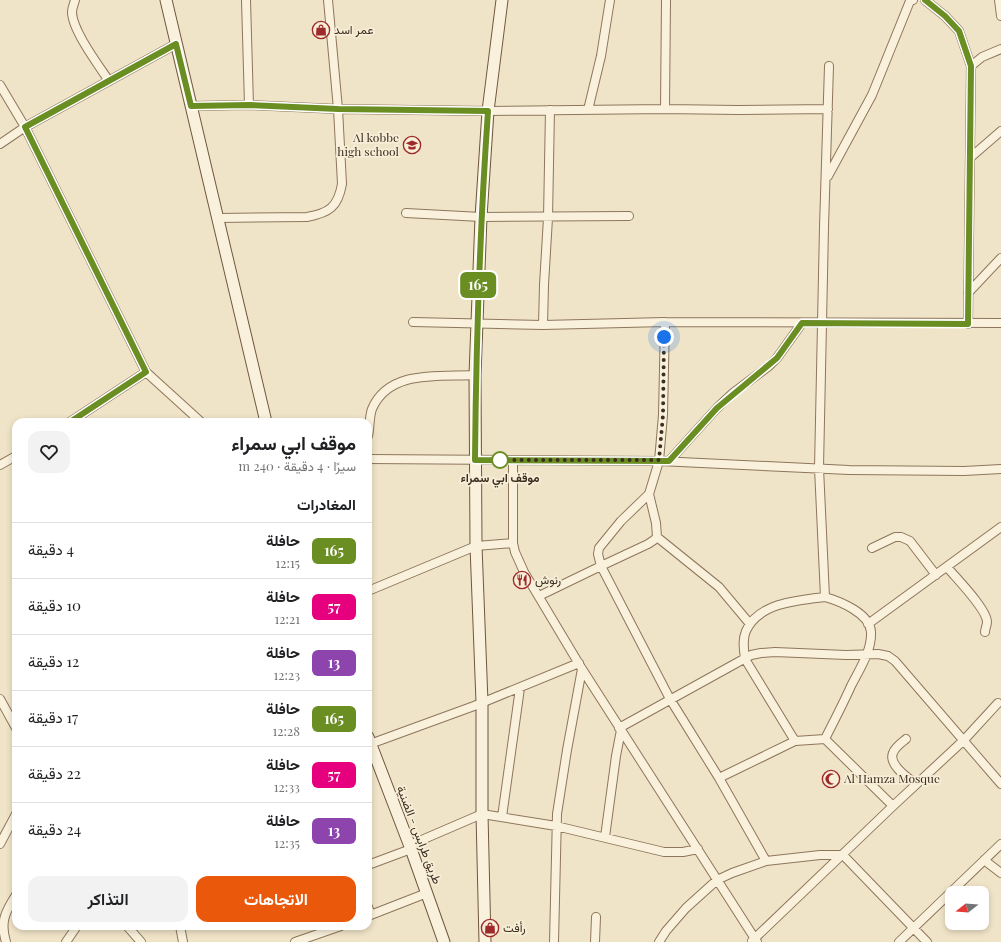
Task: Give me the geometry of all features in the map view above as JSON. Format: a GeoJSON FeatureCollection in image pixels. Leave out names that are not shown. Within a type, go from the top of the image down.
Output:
{"type":"FeatureCollection","features":[{"type":"Feature","properties":{"kind":"main road"},"geometry":{"type":"LineString","coordinates":[[166,0],[265,418]]}},
{"type":"Feature","properties":{"kind":"main road"},"geometry":{"type":"LineString","coordinates":[[485,942],[482,814],[482,702],[478,632],[476,546],[475,375],[481,218],[488,111],[502,0]]}},
{"type":"Feature","properties":{"kind":"main road","name":"طريق طرابس - الضنية"},"geometry":{"type":"LineString","coordinates":[[372,748],[411,847],[444,942]]}},
{"type":"Feature","properties":{"kind":"street"},"geometry":{"type":"LineString","coordinates":[[75,0],[72,13],[74,23],[88,50],[109,81]]}},
{"type":"Feature","properties":{"kind":"street"},"geometry":{"type":"LineString","coordinates":[[246,0],[249,105]]}},
{"type":"Feature","properties":{"kind":"street"},"geometry":{"type":"LineString","coordinates":[[217,218],[308,217],[321,215],[331,208],[340,196],[342,184],[338,109],[328,0]]}},
{"type":"Feature","properties":{"kind":"street"},"geometry":{"type":"LineString","coordinates":[[588,110],[597,78],[610,0]]}},
{"type":"Feature","properties":{"kind":"street"},"geometry":{"type":"LineString","coordinates":[[665,109],[666,0]]}},
{"type":"Feature","properties":{"kind":"street"},"geometry":{"type":"LineString","coordinates":[[825,180],[872,95],[910,1],[913,0]]}},
{"type":"Feature","properties":{"kind":"street"},"geometry":{"type":"LineString","coordinates":[[925,0],[945,16],[959,31],[971,66],[968,324]]}},
{"type":"Feature","properties":{"kind":"street"},"geometry":{"type":"LineString","coordinates":[[999,0],[1001,16]]}},
{"type":"Feature","properties":{"kind":"street"},"geometry":{"type":"LineString","coordinates":[[0,144],[25,127],[176,44]]}},
{"type":"Feature","properties":{"kind":"street"},"geometry":{"type":"LineString","coordinates":[[971,66],[982,57],[1001,49]]}},
{"type":"Feature","properties":{"kind":"street"},"geometry":{"type":"LineString","coordinates":[[824,597],[819,468],[829,66]]}},
{"type":"Feature","properties":{"kind":"street"},"geometry":{"type":"LineString","coordinates":[[0,85],[25,127],[146,372],[197,418]]}},
{"type":"Feature","properties":{"kind":"street"},"geometry":{"type":"LineString","coordinates":[[191,106],[249,105],[338,109],[488,111],[828,109]]}},
{"type":"Feature","properties":{"kind":"street"},"geometry":{"type":"LineString","coordinates":[[543,326],[548,218],[550,110]]}},
{"type":"Feature","properties":{"kind":"street"},"geometry":{"type":"LineString","coordinates":[[970,157],[1001,131]]}},
{"type":"Feature","properties":{"kind":"street"},"geometry":{"type":"LineString","coordinates":[[406,213],[481,218],[628,216]]}},
{"type":"Feature","properties":{"kind":"street"},"geometry":{"type":"LineString","coordinates":[[968,293],[1001,258]]}},
{"type":"Feature","properties":{"kind":"street"},"geometry":{"type":"LineString","coordinates":[[413,322],[543,326],[665,322],[1001,324]]}},
{"type":"Feature","properties":{"kind":"street"},"geometry":{"type":"LineString","coordinates":[[665,322],[663,415],[659,460],[649,494],[621,521],[602,544],[598,554],[601,566],[670,699],[719,778],[766,861]]}},
{"type":"Feature","properties":{"kind":"street"},"geometry":{"type":"LineString","coordinates":[[669,461],[717,408],[777,358],[802,323]]}},
{"type":"Feature","properties":{"kind":"street"},"geometry":{"type":"LineString","coordinates":[[76,418],[146,372]]}},
{"type":"Feature","properties":{"kind":"street"},"geometry":{"type":"LineString","coordinates":[[371,418],[372,410],[377,400],[392,386],[411,378],[475,375]]}},
{"type":"Feature","properties":{"kind":"street"},"geometry":{"type":"LineString","coordinates":[[0,465],[12,458]]}},
{"type":"Feature","properties":{"kind":"street"},"geometry":{"type":"LineString","coordinates":[[372,459],[659,460],[849,470],[964,471],[1001,469]]}},
{"type":"Feature","properties":{"kind":"street"},"geometry":{"type":"LineString","coordinates":[[514,460],[513,543],[515,552],[524,572],[580,666],[698,849],[754,941],[893,806],[964,740],[998,703]]}},
{"type":"Feature","properties":{"kind":"street"},"geometry":{"type":"LineString","coordinates":[[539,596],[654,540],[657,536],[656,523],[649,494]]}},
{"type":"Feature","properties":{"kind":"street"},"geometry":{"type":"LineString","coordinates":[[868,624],[1001,527]]}},
{"type":"Feature","properties":{"kind":"street"},"geometry":{"type":"LineString","coordinates":[[657,536],[719,588],[750,624]]}},
{"type":"Feature","properties":{"kind":"street"},"geometry":{"type":"LineString","coordinates":[[872,548],[894,538],[901,537],[910,541],[936,575]]}},
{"type":"Feature","properties":{"kind":"street"},"geometry":{"type":"LineString","coordinates":[[372,588],[476,546],[513,543]]}},
{"type":"Feature","properties":{"kind":"street"},"geometry":{"type":"LineString","coordinates":[[947,566],[985,613],[987,622],[985,632]]}},
{"type":"Feature","properties":{"kind":"street"},"geometry":{"type":"LineString","coordinates":[[795,741],[745,659],[743,646],[745,633],[750,624],[761,613],[769,608],[797,601],[824,597],[838,601],[854,610],[865,619],[872,631],[867,655],[825,739]]}},
{"type":"Feature","properties":{"kind":"street"},"geometry":{"type":"LineString","coordinates":[[620,729],[670,699],[751,655],[775,652],[867,655],[878,654],[888,656],[895,661],[1001,784]]}},
{"type":"Feature","properties":{"kind":"street"},"geometry":{"type":"LineString","coordinates":[[372,739],[482,702],[580,666]]}},
{"type":"Feature","properties":{"kind":"street"},"geometry":{"type":"LineString","coordinates":[[554,942],[556,826],[580,666]]}},
{"type":"Feature","properties":{"kind":"street"},"geometry":{"type":"LineString","coordinates":[[502,816],[520,688]]}},
{"type":"Feature","properties":{"kind":"street"},"geometry":{"type":"LineString","coordinates":[[1,702],[12,721]]}},
{"type":"Feature","properties":{"kind":"street"},"geometry":{"type":"LineString","coordinates":[[605,837],[620,729]]}},
{"type":"Feature","properties":{"kind":"street"},"geometry":{"type":"LineString","coordinates":[[719,778],[795,741],[825,739],[893,806]]}},
{"type":"Feature","properties":{"kind":"street"},"geometry":{"type":"LineString","coordinates":[[906,739],[896,748],[892,755],[893,762],[902,774],[916,784]]}},
{"type":"Feature","properties":{"kind":"street"},"geometry":{"type":"LineString","coordinates":[[372,863],[482,814],[502,816],[556,826],[664,852],[683,852],[698,849]]}},
{"type":"Feature","properties":{"kind":"street"},"geometry":{"type":"LineString","coordinates":[[0,844],[12,822]]}},
{"type":"Feature","properties":{"kind":"street"},"geometry":{"type":"LineString","coordinates":[[899,942],[1001,844]]}},
{"type":"Feature","properties":{"kind":"street"},"geometry":{"type":"LineString","coordinates":[[659,942],[676,918],[717,880],[766,861],[820,855],[842,855],[926,942]]}},
{"type":"Feature","properties":{"kind":"street"},"geometry":{"type":"LineString","coordinates":[[984,860],[1001,873]]}},
{"type":"Feature","properties":{"kind":"street"},"geometry":{"type":"LineString","coordinates":[[372,915],[427,893]]}},
{"type":"Feature","properties":{"kind":"street"},"geometry":{"type":"LineString","coordinates":[[6,942],[2,932],[2,916],[12,900]]}},
{"type":"Feature","properties":{"kind":"street"},"geometry":{"type":"LineString","coordinates":[[595,942],[596,917]]}},
{"type":"Feature","properties":{"kind":"street"},"geometry":{"type":"LineString","coordinates":[[66,942],[74,930]]}},
{"type":"Feature","properties":{"kind":"street"},"geometry":{"type":"LineString","coordinates":[[130,930],[141,942]]}},
{"type":"Feature","properties":{"kind":"street"},"geometry":{"type":"LineString","coordinates":[[181,930],[183,942]]}},
{"type":"Feature","properties":{"kind":"street"},"geometry":{"type":"LineString","coordinates":[[295,942],[330,930]]}},
{"type":"Feature","properties":{"kind":"bus line","name":"165"},"geometry":{"type":"LineString","coordinates":[[76,418],[146,372],[25,127],[176,44],[191,106],[249,105],[338,109],[488,111],[481,218],[475,375],[475,460],[669,461],[717,408],[733,393],[769,366],[777,358],[802,323],[968,324],[971,66],[959,31],[945,16],[925,0]]}},
{"type":"Feature","properties":{"kind":"place","name":"عمر اسد"},"geometry":{"type":"Point","coordinates":[321,30]}},
{"type":"Feature","properties":{"kind":"place","name":"Al kobbe high school"},"geometry":{"type":"Point","coordinates":[412,145]}},
{"type":"Feature","properties":{"kind":"place","name":"موقف ابي سمراء"},"geometry":{"type":"Point","coordinates":[500,460]}},
{"type":"Feature","properties":{"kind":"place","name":"رنوش"},"geometry":{"type":"Point","coordinates":[522,580]}},
{"type":"Feature","properties":{"kind":"place","name":"Al Hamza Mosque"},"geometry":{"type":"Point","coordinates":[831,779]}},
{"type":"Feature","properties":{"kind":"place","name":"رأفت"},"geometry":{"type":"Point","coordinates":[490,928]}},
{"type":"Feature","properties":{"kind":"route"},"geometry":{"type":"LineString","coordinates":[[500,460],[659,460],[663,415],[664,337]]}}]}
